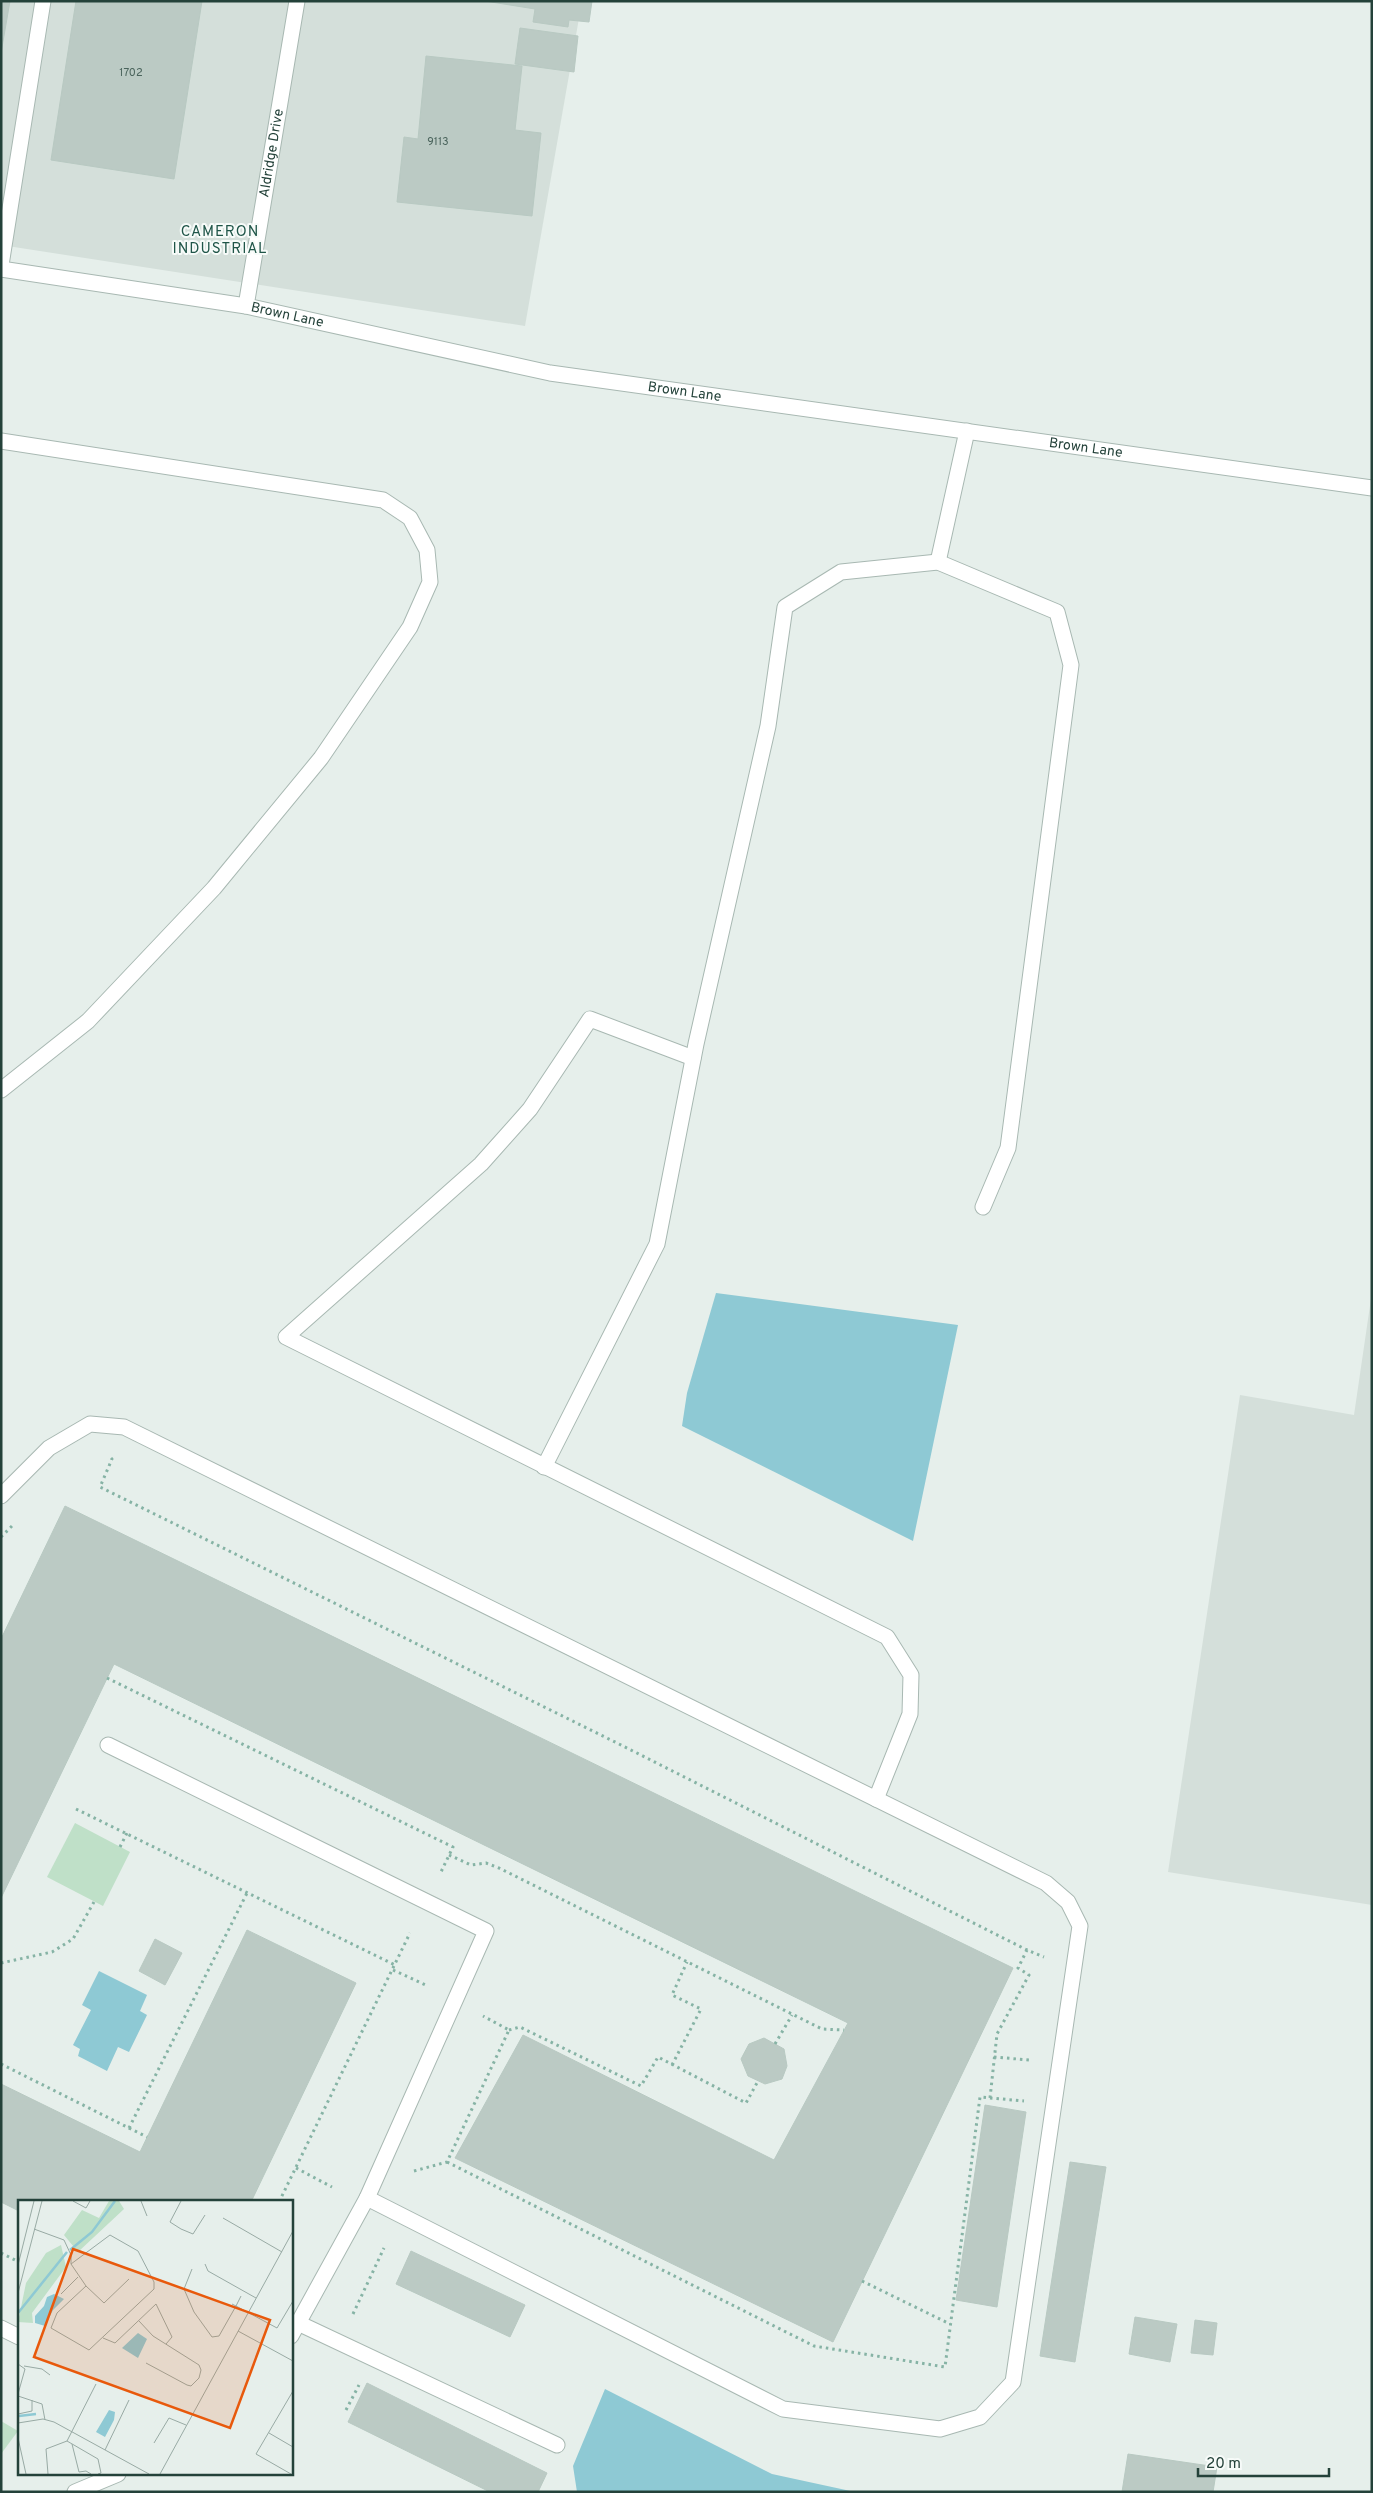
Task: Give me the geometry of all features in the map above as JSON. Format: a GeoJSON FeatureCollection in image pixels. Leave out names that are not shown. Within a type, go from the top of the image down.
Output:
{"type":"FeatureCollection","features":[{"type":"Feature","properties":{"kind":"street"},"geometry":{"type":"LineString","coordinates":[[1,265],[43,1]]}},
{"type":"Feature","properties":{"kind":"street","name":"Aldridge Drive"},"geometry":{"type":"LineString","coordinates":[[246,306],[297,1]]}},
{"type":"Feature","properties":{"kind":"street","name":"Brown Lane"},"geometry":{"type":"LineString","coordinates":[[1,269],[246,306],[550,373],[1372,488]]}},
{"type":"Feature","properties":{"kind":"street"},"geometry":{"type":"LineString","coordinates":[[938,562],[968,431]]}},
{"type":"Feature","properties":{"kind":"street"},"geometry":{"type":"LineString","coordinates":[[1,441],[383,500],[410,518],[427,550],[430,582],[410,627],[321,758],[214,888],[88,1021],[1,1090]]}},
{"type":"Feature","properties":{"kind":"street"},"geometry":{"type":"LineString","coordinates":[[544,1466],[657,1244],[693,1058],[768,726],[785,607],[841,572],[938,562],[1057,612],[1071,665],[1008,1148],[984,1207]]}},
{"type":"Feature","properties":{"kind":"street"},"geometry":{"type":"LineString","coordinates":[[693,1058],[590,1020],[530,1109],[481,1164],[286,1337],[887,1637],[911,1675],[910,1714],[876,1799]]}},
{"type":"Feature","properties":{"kind":"street"},"geometry":{"type":"LineString","coordinates":[[1,1496],[49,1448],[90,1424],[124,1427],[1046,1883],[1068,1902],[1080,1926],[1013,2382],[980,2418],[940,2429],[782,2409],[367,2198]]}},
{"type":"Feature","properties":{"kind":"street"},"geometry":{"type":"LineString","coordinates":[[108,1745],[486,1931],[367,2198],[295,2329],[557,2445]]}},
{"type":"Feature","properties":{"kind":"street"},"geometry":{"type":"LineString","coordinates":[[1,2328],[18,2336]]}},
{"type":"Feature","properties":{"kind":"street"},"geometry":{"type":"LineString","coordinates":[[76,2490],[113,2476]]}},
{"type":"Feature","properties":{"kind":"path"},"geometry":{"type":"LineString","coordinates":[[104,1456],[112,1458],[100,1487],[610,1739],[1045,1958],[1044,1967]]}},
{"type":"Feature","properties":{"kind":"path"},"geometry":{"type":"LineString","coordinates":[[1,1537],[15,1524]]}},
{"type":"Feature","properties":{"kind":"path"},"geometry":{"type":"LineString","coordinates":[[107,1678],[453,1848],[436,1881]]}},
{"type":"Feature","properties":{"kind":"path"},"geometry":{"type":"LineString","coordinates":[[76,1809],[395,1964]]}},
{"type":"Feature","properties":{"kind":"path"},"geometry":{"type":"LineString","coordinates":[[120,1847],[126,1833]]}},
{"type":"Feature","properties":{"kind":"path"},"geometry":{"type":"LineString","coordinates":[[449,1855],[471,1865],[486,1863],[499,1868],[822,2029],[844,2030]]}},
{"type":"Feature","properties":{"kind":"path"},"geometry":{"type":"LineString","coordinates":[[129,2128],[247,1893]]}},
{"type":"Feature","properties":{"kind":"path"},"geometry":{"type":"LineString","coordinates":[[1,1963],[52,1952],[73,1939],[94,1902]]}},
{"type":"Feature","properties":{"kind":"path"},"geometry":{"type":"LineString","coordinates":[[280,2200],[410,1933]]}},
{"type":"Feature","properties":{"kind":"path"},"geometry":{"type":"LineString","coordinates":[[990,2098],[996,2034],[1029,1976],[1018,1968],[1028,1950]]}},
{"type":"Feature","properties":{"kind":"path"},"geometry":{"type":"LineString","coordinates":[[672,2065],[701,2009],[672,1994],[687,1962]]}},
{"type":"Feature","properties":{"kind":"path"},"geometry":{"type":"LineString","coordinates":[[392,1970],[428,1987]]}},
{"type":"Feature","properties":{"kind":"path"},"geometry":{"type":"LineString","coordinates":[[480,2014],[509,2030],[520,2027],[641,2086],[658,2057],[746,2102],[758,2081]]}},
{"type":"Feature","properties":{"kind":"path"},"geometry":{"type":"LineString","coordinates":[[775,2044],[792,2014]]}},
{"type":"Feature","properties":{"kind":"path"},"geometry":{"type":"LineString","coordinates":[[447,2162],[509,2030]]}},
{"type":"Feature","properties":{"kind":"path"},"geometry":{"type":"LineString","coordinates":[[994,2057],[1032,2060]]}},
{"type":"Feature","properties":{"kind":"path"},"geometry":{"type":"LineString","coordinates":[[1,2064],[147,2137]]}},
{"type":"Feature","properties":{"kind":"path"},"geometry":{"type":"LineString","coordinates":[[414,2171],[447,2162],[814,2346],[945,2367],[980,2097],[1028,2102]]}},
{"type":"Feature","properties":{"kind":"path"},"geometry":{"type":"LineString","coordinates":[[296,2168],[332,2187]]}},
{"type":"Feature","properties":{"kind":"path"},"geometry":{"type":"LineString","coordinates":[[353,2315],[384,2248]]}},
{"type":"Feature","properties":{"kind":"path"},"geometry":{"type":"LineString","coordinates":[[1,2253],[18,2262]]}},
{"type":"Feature","properties":{"kind":"path"},"geometry":{"type":"LineString","coordinates":[[862,2281],[950,2324]]}},
{"type":"Feature","properties":{"kind":"path"},"geometry":{"type":"LineString","coordinates":[[346,2410],[361,2380]]}},
{"type":"Feature","properties":{"kind":"shaded area"},"geometry":{"type":"Polygon","coordinates":[[[1,1],[582,1],[525,326],[1,245],[1,1]]]}},
{"type":"Feature","properties":{"kind":"shaded area"},"geometry":{"type":"Polygon","coordinates":[[[1372,1292],[1372,1905],[1168,1872],[1240,1395],[1354,1415],[1372,1292]]]}},
{"type":"Feature","properties":{"kind":"green space"},"geometry":{"type":"Polygon","coordinates":[[[75,1823],[130,1852],[103,1906],[47,1877],[75,1823]]]}},
{"type":"Feature","properties":{"kind":"green space"},"geometry":{"type":"Polygon","coordinates":[[[1,2421],[18,2431],[1,2454],[1,2421]]]}},
{"type":"Feature","properties":{"kind":"water"},"geometry":{"type":"Polygon","coordinates":[[[716,1293],[958,1325],[913,1541],[682,1426],[687,1393],[716,1293]]]}},
{"type":"Feature","properties":{"kind":"water"},"geometry":{"type":"Polygon","coordinates":[[[99,1971],[147,1995],[140,2011],[147,2015],[129,2052],[118,2047],[107,2071],[78,2056],[80,2049],[73,2045],[91,2010],[82,2005],[99,1971]]]}},
{"type":"Feature","properties":{"kind":"water"},"geometry":{"type":"Polygon","coordinates":[[[605,2389],[772,2474],[855,2492],[577,2492],[573,2466],[605,2389]]]}},
{"type":"Feature","properties":{"kind":"building"},"geometry":{"type":"Polygon","coordinates":[[[1,1],[10,1],[1,53],[1,1]]]}},
{"type":"Feature","properties":{"kind":"building"},"geometry":{"type":"Polygon","coordinates":[[[76,1],[202,1],[174,179],[51,160],[76,1]]]}},
{"type":"Feature","properties":{"kind":"building"},"geometry":{"type":"Polygon","coordinates":[[[485,1],[592,1],[589,22],[569,20],[568,27],[533,22],[535,9],[485,1]]]}},
{"type":"Feature","properties":{"kind":"building"},"geometry":{"type":"Polygon","coordinates":[[[520,28],[578,36],[574,72],[515,64],[520,28]]]}},
{"type":"Feature","properties":{"kind":"building"},"geometry":{"type":"Polygon","coordinates":[[[426,56],[522,66],[515,130],[541,133],[532,216],[397,202],[404,137],[418,139],[426,56]]]}},
{"type":"Feature","properties":{"kind":"building"},"geometry":{"type":"Polygon","coordinates":[[[65,1506],[1013,1968],[833,2342],[455,2158],[523,2035],[774,2160],[848,2023],[114,1664],[1,1898],[1,1639],[65,1506]]]}},
{"type":"Feature","properties":{"kind":"building"},"geometry":{"type":"Polygon","coordinates":[[[247,1930],[356,1983],[252,2200],[18,2200],[18,2210],[1,2202],[1,2084],[140,2152],[247,1930]]]}},
{"type":"Feature","properties":{"kind":"building"},"geometry":{"type":"Polygon","coordinates":[[[155,1939],[182,1953],[165,1985],[139,1971],[155,1939]]]}},
{"type":"Feature","properties":{"kind":"building"},"geometry":{"type":"Polygon","coordinates":[[[764,2038],[784,2049],[787,2066],[782,2079],[765,2084],[748,2076],[741,2059],[749,2044],[764,2038]]]}},
{"type":"Feature","properties":{"kind":"building"},"geometry":{"type":"Polygon","coordinates":[[[985,2105],[1026,2112],[997,2307],[956,2300],[985,2105]]]}},
{"type":"Feature","properties":{"kind":"building"},"geometry":{"type":"Polygon","coordinates":[[[1070,2162],[1106,2167],[1075,2362],[1040,2356],[1070,2162]]]}},
{"type":"Feature","properties":{"kind":"building"},"geometry":{"type":"Polygon","coordinates":[[[411,2251],[525,2305],[510,2337],[396,2284],[411,2251]]]}},
{"type":"Feature","properties":{"kind":"building"},"geometry":{"type":"Polygon","coordinates":[[[1135,2317],[1177,2324],[1170,2362],[1129,2354],[1135,2317]]]}},
{"type":"Feature","properties":{"kind":"building"},"geometry":{"type":"Polygon","coordinates":[[[1195,2320],[1217,2323],[1213,2355],[1191,2353],[1195,2320]]]}},
{"type":"Feature","properties":{"kind":"building"},"geometry":{"type":"Polygon","coordinates":[[[367,2383],[547,2473],[538,2492],[490,2492],[348,2422],[367,2383]]]}},
{"type":"Feature","properties":{"kind":"building"},"geometry":{"type":"Polygon","coordinates":[[[1128,2454],[1217,2467],[1213,2492],[1122,2492],[1128,2454]]]}},
{"type":"Feature","properties":{"kind":"district","name":"CAMERON INDUSTRIAL"},"geometry":{"type":"Point","coordinates":[220,240]}}]}
